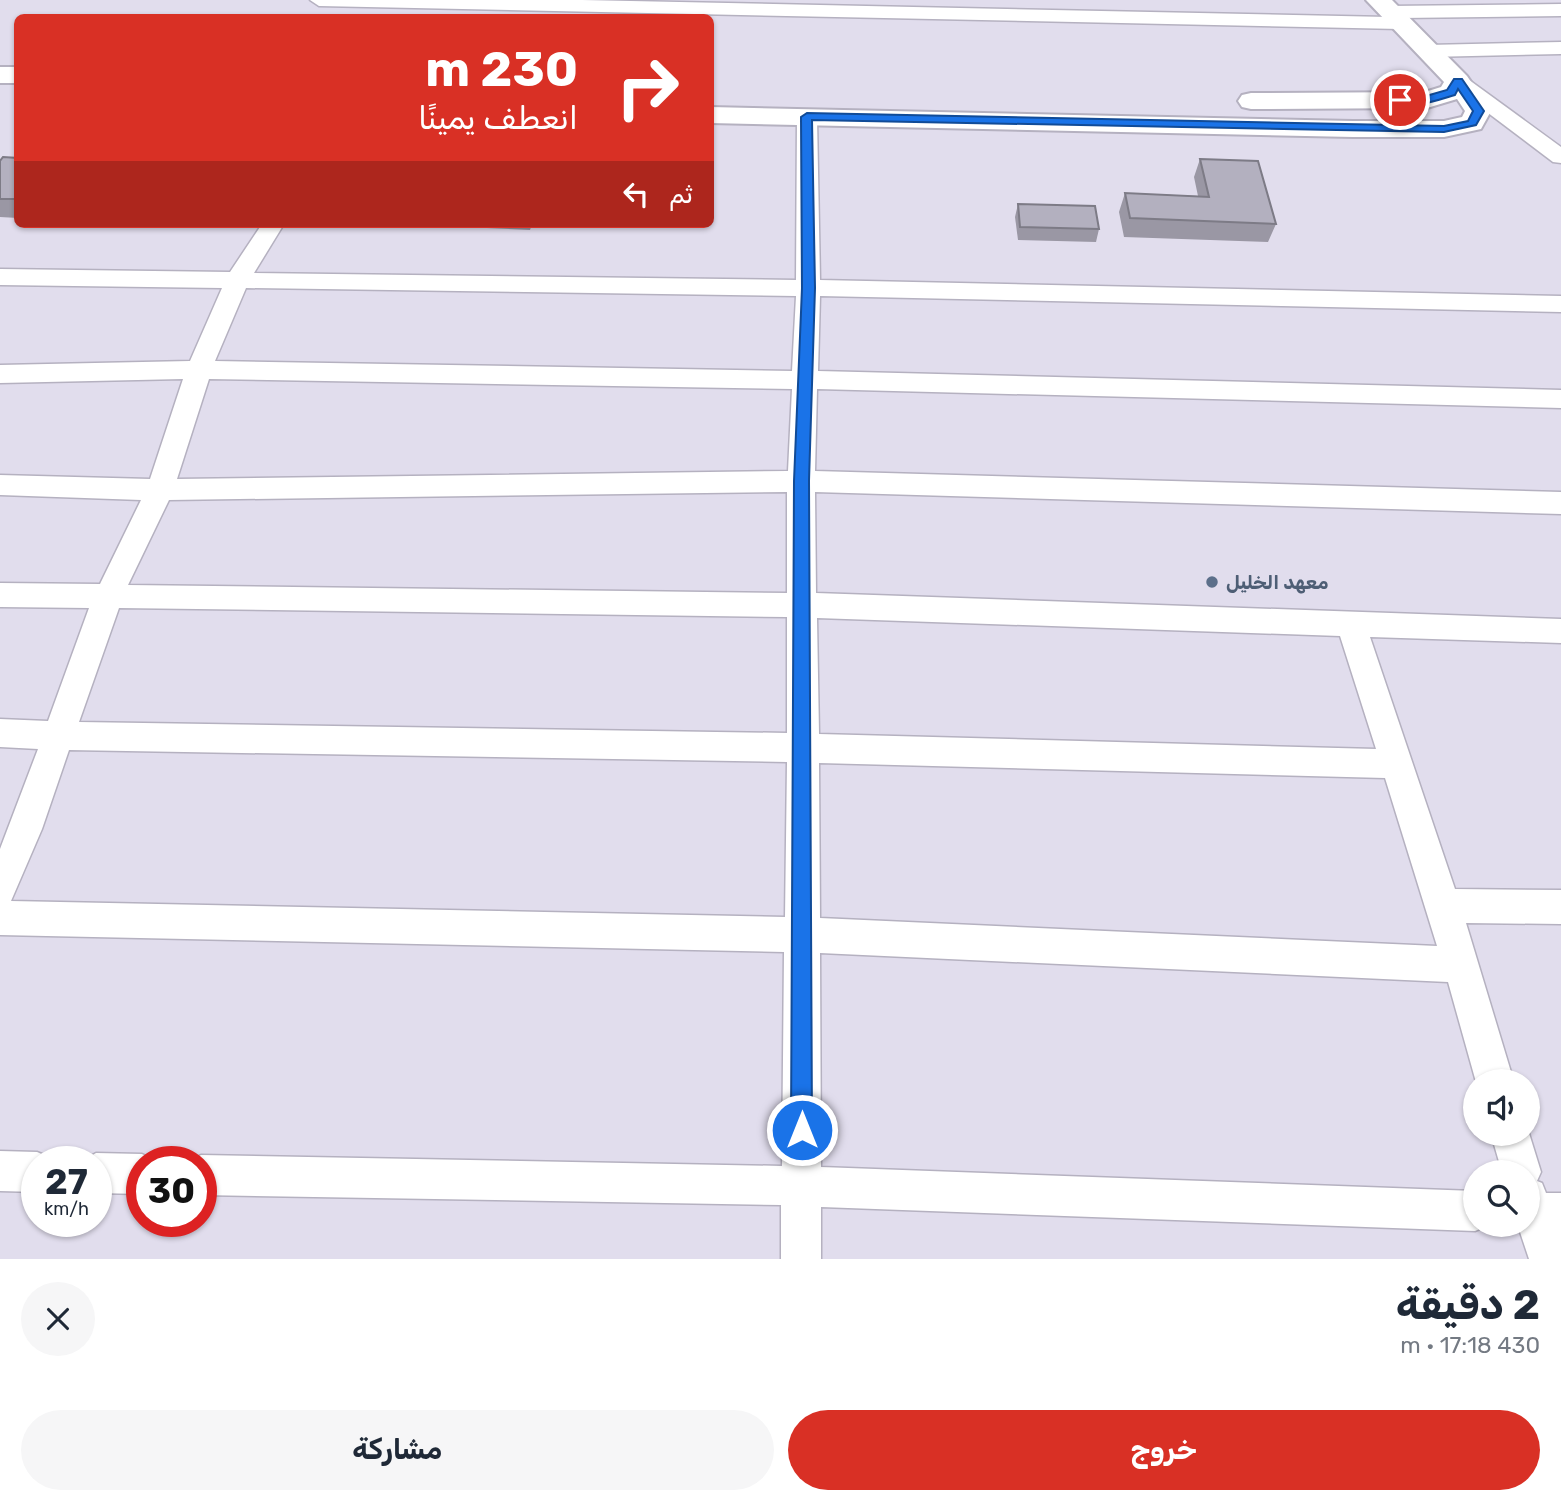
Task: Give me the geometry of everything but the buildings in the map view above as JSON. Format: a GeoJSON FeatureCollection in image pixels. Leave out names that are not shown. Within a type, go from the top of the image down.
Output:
{"type":"FeatureCollection","features":[{"type":"Feature","properties":{"kind":"street"},"geometry":{"type":"LineString","coordinates":[[319,0],[1389,12],[1561,10]]}},
{"type":"Feature","properties":{"kind":"street"},"geometry":{"type":"LineString","coordinates":[[1389,12],[1458,81],[1561,157]]}},
{"type":"Feature","properties":{"kind":"street"},"geometry":{"type":"LineString","coordinates":[[1428,51],[1561,47]]}},
{"type":"Feature","properties":{"kind":"street"},"geometry":{"type":"LineString","coordinates":[[714,91],[1197,101],[1427,100],[1451,92],[1458,81]]}},
{"type":"Feature","properties":{"kind":"street"},"geometry":{"type":"LineString","coordinates":[[714,115],[1444,129],[1472,123],[1478,111],[1458,81]]}},
{"type":"Feature","properties":{"kind":"street"},"geometry":{"type":"LineString","coordinates":[[801,1259],[801,481],[808,288],[807,117]]}},
{"type":"Feature","properties":{"kind":"street"},"geometry":{"type":"LineString","coordinates":[[1523,129],[1561,128]]}},
{"type":"Feature","properties":{"kind":"street"},"geometry":{"type":"LineString","coordinates":[[0,889],[25,829],[108,597],[160,490],[199,370],[238,279],[270,228]]}},
{"type":"Feature","properties":{"kind":"street"},"geometry":{"type":"LineString","coordinates":[[0,277],[808,288],[1561,304]]}},
{"type":"Feature","properties":{"kind":"street"},"geometry":{"type":"LineString","coordinates":[[0,374],[199,370],[804,380],[1561,399]]}},
{"type":"Feature","properties":{"kind":"street"},"geometry":{"type":"LineString","coordinates":[[0,485],[160,490],[801,481],[1561,503]]}},
{"type":"Feature","properties":{"kind":"street"},"geometry":{"type":"LineString","coordinates":[[0,595],[803,605],[1561,631]]}},
{"type":"Feature","properties":{"kind":"street"},"geometry":{"type":"LineString","coordinates":[[1350,622],[1462,965],[1491,1069]]}},
{"type":"Feature","properties":{"kind":"street"},"geometry":{"type":"LineString","coordinates":[[0,733],[803,748],[1398,764]]}},
{"type":"Feature","properties":{"kind":"street"},"geometry":{"type":"LineString","coordinates":[[1443,906],[1561,907]]}},
{"type":"Feature","properties":{"kind":"street"},"geometry":{"type":"LineString","coordinates":[[0,918],[800,935],[1462,965]]}},
{"type":"Feature","properties":{"kind":"street"},"geometry":{"type":"LineString","coordinates":[[0,1171],[21,1172]]}},
{"type":"Feature","properties":{"kind":"street"},"geometry":{"type":"LineString","coordinates":[[217,1175],[802,1186],[1463,1211]]}},
{"type":"Feature","properties":{"kind":"street"},"geometry":{"type":"LineString","coordinates":[[1540,1222],[1549,1259]]}},
{"type":"Feature","properties":{"kind":"place","name":"معهد الخليل"},"geometry":{"type":"Point","coordinates":[1212,582]}},
{"type":"Feature","properties":{"kind":"route"},"geometry":{"type":"LineString","coordinates":[[802,1130],[801,481],[808,288],[807,117],[1444,129],[1472,123],[1478,111],[1458,81],[1451,92],[1427,100],[1400,100]]}}]}
